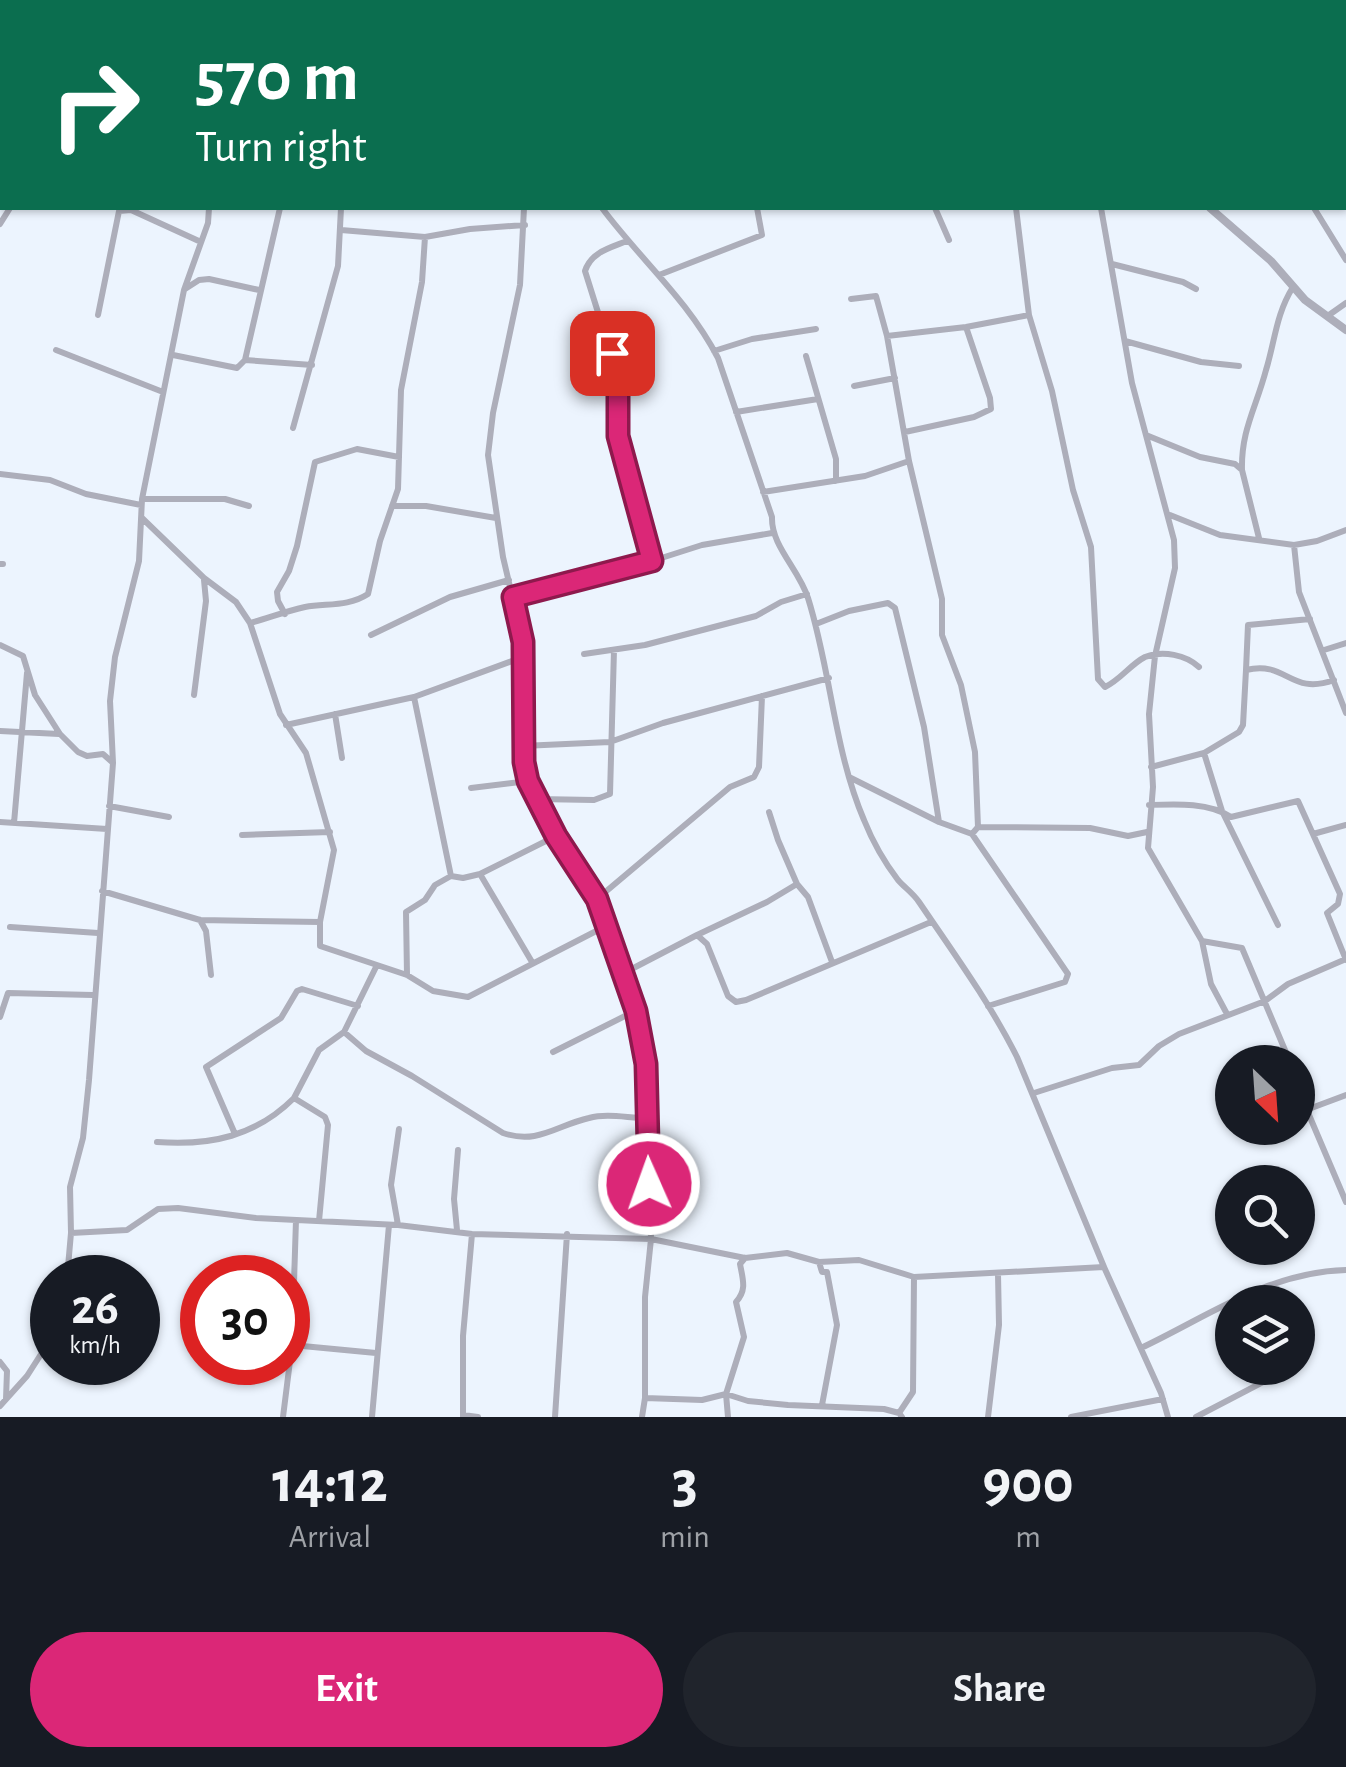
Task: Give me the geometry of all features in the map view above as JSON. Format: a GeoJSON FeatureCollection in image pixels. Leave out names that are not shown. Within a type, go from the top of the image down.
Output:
{"type":"FeatureCollection","features":[{"type":"Feature","properties":{"kind":"street"},"geometry":{"type":"LineString","coordinates":[[112,0],[144,0]]}},
{"type":"Feature","properties":{"kind":"street"},"geometry":{"type":"LineString","coordinates":[[98,315],[119,211],[131,210],[202,242]]}},
{"type":"Feature","properties":{"kind":"street"},"geometry":{"type":"LineString","coordinates":[[69,1255],[70,1187],[83,1138],[113,763],[110,701],[115,657],[138,561],[142,502],[184,290],[208,223],[209,210]]}},
{"type":"Feature","properties":{"kind":"street"},"geometry":{"type":"LineString","coordinates":[[173,355],[237,368],[245,360],[279,210]]}},
{"type":"Feature","properties":{"kind":"street"},"geometry":{"type":"LineString","coordinates":[[293,428],[338,266],[341,210]]}},
{"type":"Feature","properties":{"kind":"street"},"geometry":{"type":"LineString","coordinates":[[524,210],[520,285],[488,436],[496,518],[523,656],[522,746],[528,781],[556,836],[597,899],[636,1011],[646,1064],[651,1239],[645,1297],[642,1417]]}},
{"type":"Feature","properties":{"kind":"street"},"geometry":{"type":"LineString","coordinates":[[605,210],[627,241],[674,290],[714,352],[772,516],[772,533],[796,568],[807,594],[850,777],[872,836],[898,880],[918,900],[1002,1027],[1034,1093],[1168,1417]]}},
{"type":"Feature","properties":{"kind":"street"},"geometry":{"type":"LineString","coordinates":[[659,274],[762,235],[757,210]]}},
{"type":"Feature","properties":{"kind":"street"},"geometry":{"type":"LineString","coordinates":[[936,210],[948,240]]}},
{"type":"Feature","properties":{"kind":"street"},"geometry":{"type":"LineString","coordinates":[[1016,210],[1028,315],[1052,391],[1072,490],[1091,548],[1098,679],[1105,687],[1146,657],[1189,658],[1200,667]]}},
{"type":"Feature","properties":{"kind":"street"},"geometry":{"type":"LineString","coordinates":[[1101,210],[1145,434],[1169,515],[1174,568],[1155,656],[1149,714],[1153,787],[1148,848],[1202,941],[1211,984],[1226,1014]]}},
{"type":"Feature","properties":{"kind":"street"},"geometry":{"type":"LineString","coordinates":[[1212,210],[1293,287],[1346,330]]}},
{"type":"Feature","properties":{"kind":"street"},"geometry":{"type":"LineString","coordinates":[[1315,210],[1346,260]]}},
{"type":"Feature","properties":{"kind":"street"},"geometry":{"type":"LineString","coordinates":[[341,230],[425,238],[470,228],[525,225]]}},
{"type":"Feature","properties":{"kind":"street"},"geometry":{"type":"LineString","coordinates":[[250,623],[368,594],[380,541],[398,489],[400,390],[422,282],[425,238]]}},
{"type":"Feature","properties":{"kind":"street"},"geometry":{"type":"LineString","coordinates":[[627,241],[595,255],[588,261],[586,271],[618,376],[618,436],[652,561]]}},
{"type":"Feature","properties":{"kind":"street"},"geometry":{"type":"LineString","coordinates":[[1112,264],[1183,282],[1196,289]]}},
{"type":"Feature","properties":{"kind":"street"},"geometry":{"type":"LineString","coordinates":[[184,290],[198,280],[259,290]]}},
{"type":"Feature","properties":{"kind":"street"},"geometry":{"type":"LineString","coordinates":[[1259,538],[1242,470],[1245,425],[1268,365],[1282,304],[1293,287]]}},
{"type":"Feature","properties":{"kind":"street"},"geometry":{"type":"LineString","coordinates":[[851,298],[876,296],[888,336],[909,461],[942,599],[942,635],[961,685],[975,752],[978,827],[972,834]]}},
{"type":"Feature","properties":{"kind":"street"},"geometry":{"type":"LineString","coordinates":[[1329,316],[1346,302]]}},
{"type":"Feature","properties":{"kind":"street"},"geometry":{"type":"LineString","coordinates":[[888,336],[966,328],[1028,315]]}},
{"type":"Feature","properties":{"kind":"street"},"geometry":{"type":"LineString","coordinates":[[905,432],[974,417],[990,409],[990,398],[966,328]]}},
{"type":"Feature","properties":{"kind":"street"},"geometry":{"type":"LineString","coordinates":[[714,352],[752,339],[816,330]]}},
{"type":"Feature","properties":{"kind":"street"},"geometry":{"type":"LineString","coordinates":[[1125,341],[1200,362],[1238,366]]}},
{"type":"Feature","properties":{"kind":"street"},"geometry":{"type":"LineString","coordinates":[[56,350],[163,392]]}},
{"type":"Feature","properties":{"kind":"street"},"geometry":{"type":"LineString","coordinates":[[806,356],[836,458],[836,480]]}},
{"type":"Feature","properties":{"kind":"street"},"geometry":{"type":"LineString","coordinates":[[245,360],[312,365]]}},
{"type":"Feature","properties":{"kind":"street"},"geometry":{"type":"LineString","coordinates":[[854,386],[896,378]]}},
{"type":"Feature","properties":{"kind":"street"},"geometry":{"type":"LineString","coordinates":[[736,412],[818,398]]}},
{"type":"Feature","properties":{"kind":"street"},"geometry":{"type":"LineString","coordinates":[[1145,434],[1200,458],[1235,464],[1242,470]]}},
{"type":"Feature","properties":{"kind":"street"},"geometry":{"type":"LineString","coordinates":[[285,614],[277,592],[298,546],[315,462],[357,449],[399,457]]}},
{"type":"Feature","properties":{"kind":"street"},"geometry":{"type":"LineString","coordinates":[[763,492],[864,476],[909,461]]}},
{"type":"Feature","properties":{"kind":"street"},"geometry":{"type":"LineString","coordinates":[[0,474],[50,480],[86,494],[142,502],[225,499],[248,506]]}},
{"type":"Feature","properties":{"kind":"street"},"geometry":{"type":"LineString","coordinates":[[392,506],[439,507],[496,518]]}},
{"type":"Feature","properties":{"kind":"street"},"geometry":{"type":"LineString","coordinates":[[1169,515],[1220,535],[1294,545],[1346,530]]}},
{"type":"Feature","properties":{"kind":"street"},"geometry":{"type":"LineString","coordinates":[[141,517],[204,578],[232,597],[250,623],[286,725],[306,753],[334,850],[320,922],[322,948],[407,975],[433,990],[468,997],[606,926]]}},
{"type":"Feature","properties":{"kind":"street"},"geometry":{"type":"LineString","coordinates":[[513,597],[702,545],[772,533]]}},
{"type":"Feature","properties":{"kind":"street"},"geometry":{"type":"LineString","coordinates":[[1294,545],[1300,592],[1346,713]]}},
{"type":"Feature","properties":{"kind":"street"},"geometry":{"type":"LineString","coordinates":[[194,695],[206,602],[204,578]]}},
{"type":"Feature","properties":{"kind":"street"},"geometry":{"type":"LineString","coordinates":[[371,634],[450,597],[509,580]]}},
{"type":"Feature","properties":{"kind":"street"},"geometry":{"type":"LineString","coordinates":[[584,654],[756,616],[807,594]]}},
{"type":"Feature","properties":{"kind":"street"},"geometry":{"type":"LineString","coordinates":[[816,624],[849,611],[888,603],[895,608],[924,728],[939,822]]}},
{"type":"Feature","properties":{"kind":"street"},"geometry":{"type":"LineString","coordinates":[[1150,767],[1204,753],[1232,737],[1243,725],[1248,625],[1310,619]]}},
{"type":"Feature","properties":{"kind":"street"},"geometry":{"type":"LineString","coordinates":[[1324,650],[1346,643]]}},
{"type":"Feature","properties":{"kind":"street"},"geometry":{"type":"LineString","coordinates":[[0,645],[23,656],[35,695],[60,734],[78,752],[87,756],[103,754],[113,763]]}},
{"type":"Feature","properties":{"kind":"street"},"geometry":{"type":"LineString","coordinates":[[537,799],[594,800],[610,794],[614,650]]}},
{"type":"Feature","properties":{"kind":"street"},"geometry":{"type":"LineString","coordinates":[[286,725],[414,697],[523,656]]}},
{"type":"Feature","properties":{"kind":"street"},"geometry":{"type":"LineString","coordinates":[[14,824],[28,666]]}},
{"type":"Feature","properties":{"kind":"street"},"geometry":{"type":"LineString","coordinates":[[1246,670],[1268,666],[1306,686],[1334,680]]}},
{"type":"Feature","properties":{"kind":"street"},"geometry":{"type":"LineString","coordinates":[[522,746],[610,742],[829,678]]}},
{"type":"Feature","properties":{"kind":"street"},"geometry":{"type":"LineString","coordinates":[[597,899],[730,788],[754,777],[759,766],[762,696]]}},
{"type":"Feature","properties":{"kind":"street"},"geometry":{"type":"LineString","coordinates":[[414,697],[451,876]]}},
{"type":"Feature","properties":{"kind":"street"},"geometry":{"type":"LineString","coordinates":[[335,714],[342,758]]}},
{"type":"Feature","properties":{"kind":"street"},"geometry":{"type":"LineString","coordinates":[[0,732],[60,734]]}},
{"type":"Feature","properties":{"kind":"street"},"geometry":{"type":"LineString","coordinates":[[1204,753],[1222,810],[1278,925]]}},
{"type":"Feature","properties":{"kind":"street"},"geometry":{"type":"LineString","coordinates":[[850,777],[939,822],[972,834],[1068,974],[1065,982],[988,1006]]}},
{"type":"Feature","properties":{"kind":"street"},"geometry":{"type":"LineString","coordinates":[[472,788],[528,781]]}},
{"type":"Feature","properties":{"kind":"street"},"geometry":{"type":"LineString","coordinates":[[1034,1093],[1112,1068],[1138,1064],[1169,1040],[1265,1000],[1288,984],[1346,959],[1328,914],[1338,904],[1340,894],[1298,801],[1231,817],[1222,810],[1202,806],[1149,805]]}},
{"type":"Feature","properties":{"kind":"street"},"geometry":{"type":"LineString","coordinates":[[109,806],[169,817]]}},
{"type":"Feature","properties":{"kind":"street"},"geometry":{"type":"LineString","coordinates":[[769,812],[797,884],[808,897],[832,962]]}},
{"type":"Feature","properties":{"kind":"street"},"geometry":{"type":"LineString","coordinates":[[0,822],[107,829]]}},
{"type":"Feature","properties":{"kind":"street"},"geometry":{"type":"LineString","coordinates":[[1312,834],[1346,825]]}},
{"type":"Feature","properties":{"kind":"street"},"geometry":{"type":"LineString","coordinates":[[978,827],[1072,826],[1128,836],[1148,832]]}},
{"type":"Feature","properties":{"kind":"street"},"geometry":{"type":"LineString","coordinates":[[242,835],[330,832]]}},
{"type":"Feature","properties":{"kind":"street"},"geometry":{"type":"LineString","coordinates":[[407,975],[406,912],[426,900],[435,886],[451,876],[480,874],[556,836]]}},
{"type":"Feature","properties":{"kind":"street"},"geometry":{"type":"LineString","coordinates":[[480,874],[532,962]]}},
{"type":"Feature","properties":{"kind":"street"},"geometry":{"type":"LineString","coordinates":[[622,974],[797,884]]}},
{"type":"Feature","properties":{"kind":"street"},"geometry":{"type":"LineString","coordinates":[[102,891],[200,920],[320,922]]}},
{"type":"Feature","properties":{"kind":"street"},"geometry":{"type":"LineString","coordinates":[[200,920],[206,932],[211,975]]}},
{"type":"Feature","properties":{"kind":"street"},"geometry":{"type":"LineString","coordinates":[[696,934],[707,944],[728,996],[736,1002],[931,922]]}},
{"type":"Feature","properties":{"kind":"street"},"geometry":{"type":"LineString","coordinates":[[10,926],[98,933]]}},
{"type":"Feature","properties":{"kind":"street"},"geometry":{"type":"LineString","coordinates":[[1202,941],[1242,948],[1283,1045]]}},
{"type":"Feature","properties":{"kind":"street"},"geometry":{"type":"LineString","coordinates":[[157,1142],[181,1144],[254,1130],[294,1098],[319,1050],[344,1032],[377,965]]}},
{"type":"Feature","properties":{"kind":"street"},"geometry":{"type":"LineString","coordinates":[[234,1134],[206,1067],[281,1018],[297,991],[302,989],[358,1006]]}},
{"type":"Feature","properties":{"kind":"street"},"geometry":{"type":"LineString","coordinates":[[0,1017],[8,993],[93,995]]}},
{"type":"Feature","properties":{"kind":"street"},"geometry":{"type":"LineString","coordinates":[[553,1052],[636,1011]]}},
{"type":"Feature","properties":{"kind":"street"},"geometry":{"type":"LineString","coordinates":[[344,1032],[366,1051],[503,1133],[518,1138],[537,1138],[588,1118],[647,1118]]}},
{"type":"Feature","properties":{"kind":"street"},"geometry":{"type":"LineString","coordinates":[[1315,1107],[1346,1095]]}},
{"type":"Feature","properties":{"kind":"street"},"geometry":{"type":"LineString","coordinates":[[294,1098],[325,1117],[328,1124],[319,1222]]}},
{"type":"Feature","properties":{"kind":"street"},"geometry":{"type":"LineString","coordinates":[[372,1417],[376,1352],[393,1225],[391,1186],[400,1129]]}},
{"type":"Feature","properties":{"kind":"street"},"geometry":{"type":"LineString","coordinates":[[1315,1131],[1346,1202]]}},
{"type":"Feature","properties":{"kind":"street"},"geometry":{"type":"LineString","coordinates":[[458,1150],[454,1198],[458,1230]]}},
{"type":"Feature","properties":{"kind":"street"},"geometry":{"type":"LineString","coordinates":[[71,1233],[127,1230],[158,1209],[472,1234],[651,1239],[745,1258],[787,1253],[819,1262],[859,1260],[914,1277],[1104,1267]]}},
{"type":"Feature","properties":{"kind":"street"},"geometry":{"type":"LineString","coordinates":[[295,1255],[296,1220]]}},
{"type":"Feature","properties":{"kind":"street"},"geometry":{"type":"LineString","coordinates":[[472,1234],[463,1336],[463,1416],[478,1417]]}},
{"type":"Feature","properties":{"kind":"street"},"geometry":{"type":"LineString","coordinates":[[555,1417],[567,1234]]}},
{"type":"Feature","properties":{"kind":"street"},"geometry":{"type":"LineString","coordinates":[[728,1417],[726,1394],[744,1337],[736,1302],[744,1285],[740,1264],[745,1258]]}},
{"type":"Feature","properties":{"kind":"street"},"geometry":{"type":"LineString","coordinates":[[819,1262],[822,1272],[827,1272],[837,1325],[822,1404]]}},
{"type":"Feature","properties":{"kind":"street"},"geometry":{"type":"LineString","coordinates":[[1140,1348],[1200,1321],[1260,1286],[1319,1270],[1346,1270]]}},
{"type":"Feature","properties":{"kind":"street"},"geometry":{"type":"LineString","coordinates":[[988,1417],[999,1325],[998,1274]]}},
{"type":"Feature","properties":{"kind":"street"},"geometry":{"type":"LineString","coordinates":[[645,1398],[702,1400],[726,1394],[748,1401],[884,1408],[901,1415],[913,1392],[914,1277]]}},
{"type":"Feature","properties":{"kind":"street"},"geometry":{"type":"LineString","coordinates":[[310,1346],[376,1352]]}},
{"type":"Feature","properties":{"kind":"street"},"geometry":{"type":"LineString","coordinates":[[0,1362],[8,1371],[3,1403]]}},
{"type":"Feature","properties":{"kind":"street"},"geometry":{"type":"LineString","coordinates":[[3,1403],[30,1371]]}},
{"type":"Feature","properties":{"kind":"street"},"geometry":{"type":"LineString","coordinates":[[284,1417],[288,1385]]}},
{"type":"Feature","properties":{"kind":"street"},"geometry":{"type":"LineString","coordinates":[[1196,1417],[1257,1385]]}},
{"type":"Feature","properties":{"kind":"street"},"geometry":{"type":"LineString","coordinates":[[1071,1417],[1163,1399]]}},
{"type":"Feature","properties":{"kind":"route"},"geometry":{"type":"LineString","coordinates":[[612,353],[620,400],[618,436],[652,561],[513,597],[523,642],[522,726],[528,781],[556,836],[597,899],[636,1011],[646,1064],[649,1184]]}}]}
